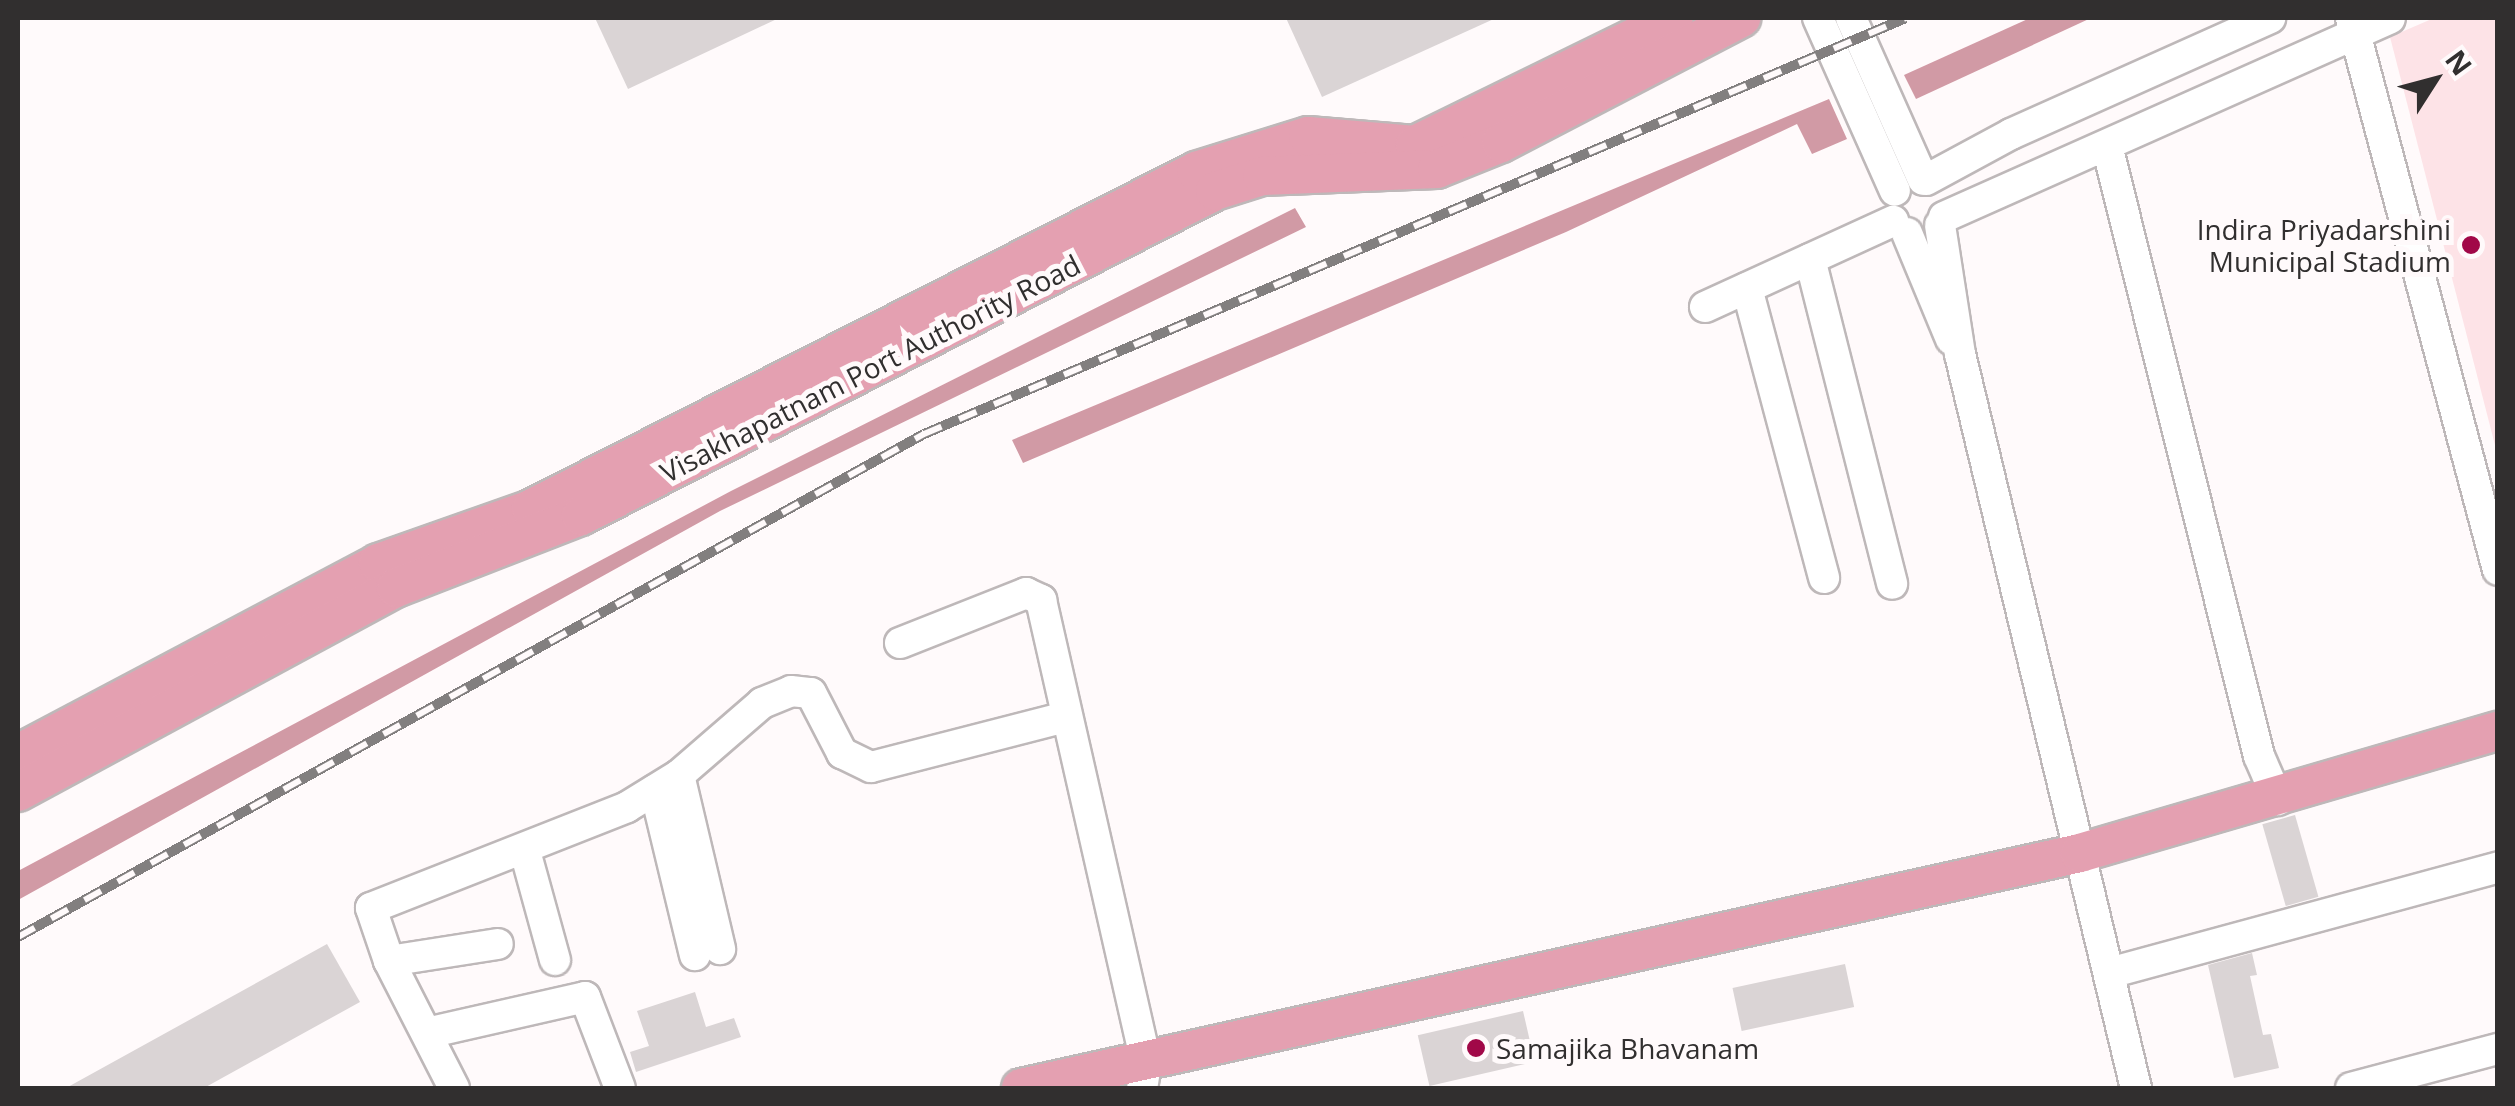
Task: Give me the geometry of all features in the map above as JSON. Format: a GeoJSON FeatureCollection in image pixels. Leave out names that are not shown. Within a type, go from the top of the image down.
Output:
{"type":"FeatureCollection","features":[{"type":"Feature","properties":{"kind":"main road","name":"Visakhapatnam Port Authority Road"},"geometry":{"type":"LineString","coordinates":[[18,754],[378,564],[531,509],[1196,171],[1308,136],[1415,145],[1674,18]]}},
{"type":"Feature","properties":{"kind":"main road","name":"Visakhapatnam Port Authority Road"},"geometry":{"type":"LineString","coordinates":[[18,792],[396,588],[581,516],[1215,191],[1262,176],[1437,169],[1501,143],[1741,18]]}},
{"type":"Feature","properties":{"kind":"main road"},"geometry":{"type":"LineString","coordinates":[[1022,1088],[1144,1076],[2080,854],[2278,800],[2498,731]]}},
{"type":"Feature","properties":{"kind":"street"},"geometry":{"type":"LineString","coordinates":[[1818,18],[1925,234],[1942,221],[2107,146],[2353,25],[2390,18]]}},
{"type":"Feature","properties":{"kind":"street"},"geometry":{"type":"LineString","coordinates":[[1850,18],[1909,201],[1942,326],[1960,354]]}},
{"type":"Feature","properties":{"kind":"street"},"geometry":{"type":"LineString","coordinates":[[1705,307],[1810,259],[1909,201],[2011,134],[2270,18]]}},
{"type":"Feature","properties":{"kind":"street"},"geometry":{"type":"LineString","coordinates":[[2353,25],[2498,570]]}},
{"type":"Feature","properties":{"kind":"street"},"geometry":{"type":"LineString","coordinates":[[2107,146],[2258,756],[2278,800]]}},
{"type":"Feature","properties":{"kind":"street"},"geometry":{"type":"LineString","coordinates":[[1909,201],[1944,199],[1942,221],[1960,354],[2136,1088]]}},
{"type":"Feature","properties":{"kind":"street"},"geometry":{"type":"LineString","coordinates":[[1810,259],[1892,584]]}},
{"type":"Feature","properties":{"kind":"street"},"geometry":{"type":"LineString","coordinates":[[1747,288],[1824,578]]}},
{"type":"Feature","properties":{"kind":"street"},"geometry":{"type":"LineString","coordinates":[[900,643],[1036,594],[1048,619],[1144,1076]]}},
{"type":"Feature","properties":{"kind":"street"},"geometry":{"type":"LineString","coordinates":[[454,1088],[389,961],[371,908],[524,851],[667,782],[762,704],[791,691],[811,693],[842,753],[870,767],[1066,718]]}},
{"type":"Feature","properties":{"kind":"street"},"geometry":{"type":"LineString","coordinates":[[667,782],[708,952]]}},
{"type":"Feature","properties":{"kind":"street"},"geometry":{"type":"LineString","coordinates":[[524,851],[554,960]]}},
{"type":"Feature","properties":{"kind":"street"},"geometry":{"type":"LineString","coordinates":[[2109,973],[2498,866]]}},
{"type":"Feature","properties":{"kind":"street"},"geometry":{"type":"LineString","coordinates":[[389,961],[498,944]]}},
{"type":"Feature","properties":{"kind":"street"},"geometry":{"type":"LineString","coordinates":[[426,1032],[585,997],[620,1088]]}},
{"type":"Feature","properties":{"kind":"street"},"geometry":{"type":"LineString","coordinates":[[2351,1088],[2498,1049]]}},
{"type":"Feature","properties":{"kind":"shaded area"},"geometry":{"type":"Polygon","coordinates":[[[2030,18],[2091,18],[1916,99],[1904,75],[2030,18]]]}},
{"type":"Feature","properties":{"kind":"shaded area","name":"Indira Priyadarshini Municipal Stadium"},"geometry":{"type":"Polygon","coordinates":[[[2434,18],[2497,18],[2497,453],[2390,37],[2434,18]]]}},
{"type":"Feature","properties":{"kind":"shaded area"},"geometry":{"type":"Polygon","coordinates":[[[1829,99],[1847,139],[1812,154],[1797,124],[1566,232],[1023,463],[1012,440],[1829,99]]]}},
{"type":"Feature","properties":{"kind":"shaded area"},"geometry":{"type":"Polygon","coordinates":[[[1295,208],[1306,227],[720,511],[18,900],[18,871],[731,491],[1295,208]]]}},
{"type":"Feature","properties":{"kind":"building"},"geometry":{"type":"Polygon","coordinates":[[[595,18],[779,18],[628,89],[595,18]]]}},
{"type":"Feature","properties":{"kind":"building"},"geometry":{"type":"Polygon","coordinates":[[[1286,18],[1496,18],[1322,97],[1286,18]]]}},
{"type":"Feature","properties":{"kind":"building"},"geometry":{"type":"Polygon","coordinates":[[[2295,815],[2318,897],[2286,906],[2262,824],[2295,815]]]}},
{"type":"Feature","properties":{"kind":"building"},"geometry":{"type":"Polygon","coordinates":[[[327,944],[360,1002],[204,1088],[66,1088],[327,944]]]}},
{"type":"Feature","properties":{"kind":"building"},"geometry":{"type":"Polygon","coordinates":[[[2252,953],[2257,975],[2250,976],[2263,1035],[2271,1034],[2279,1068],[2234,1078],[2208,965],[2252,953]]]}},
{"type":"Feature","properties":{"kind":"building"},"geometry":{"type":"Polygon","coordinates":[[[1845,964],[1854,1007],[1742,1031],[1733,988],[1845,964]]]}},
{"type":"Feature","properties":{"kind":"building"},"geometry":{"type":"Polygon","coordinates":[[[695,992],[706,1027],[734,1018],[741,1037],[636,1072],[630,1052],[649,1046],[637,1011],[695,992]]]}},
{"type":"Feature","properties":{"kind":"building","name":"Samajika Bhavanam"},"geometry":{"type":"Polygon","coordinates":[[[1523,1011],[1535,1062],[1429,1086],[1418,1035],[1523,1011]]]}},
{"type":"Feature","properties":{"kind":"railway"},"geometry":{"type":"LineString","coordinates":[[18,937],[924,434],[1906,18]]}},
{"type":"Feature","properties":{"kind":"place","name":"Indira Priyadarshini Municipal Stadium"},"geometry":{"type":"Point","coordinates":[2471,245]}},
{"type":"Feature","properties":{"kind":"place","name":"Samajika Bhavanam"},"geometry":{"type":"Point","coordinates":[1476,1048]}}]}
